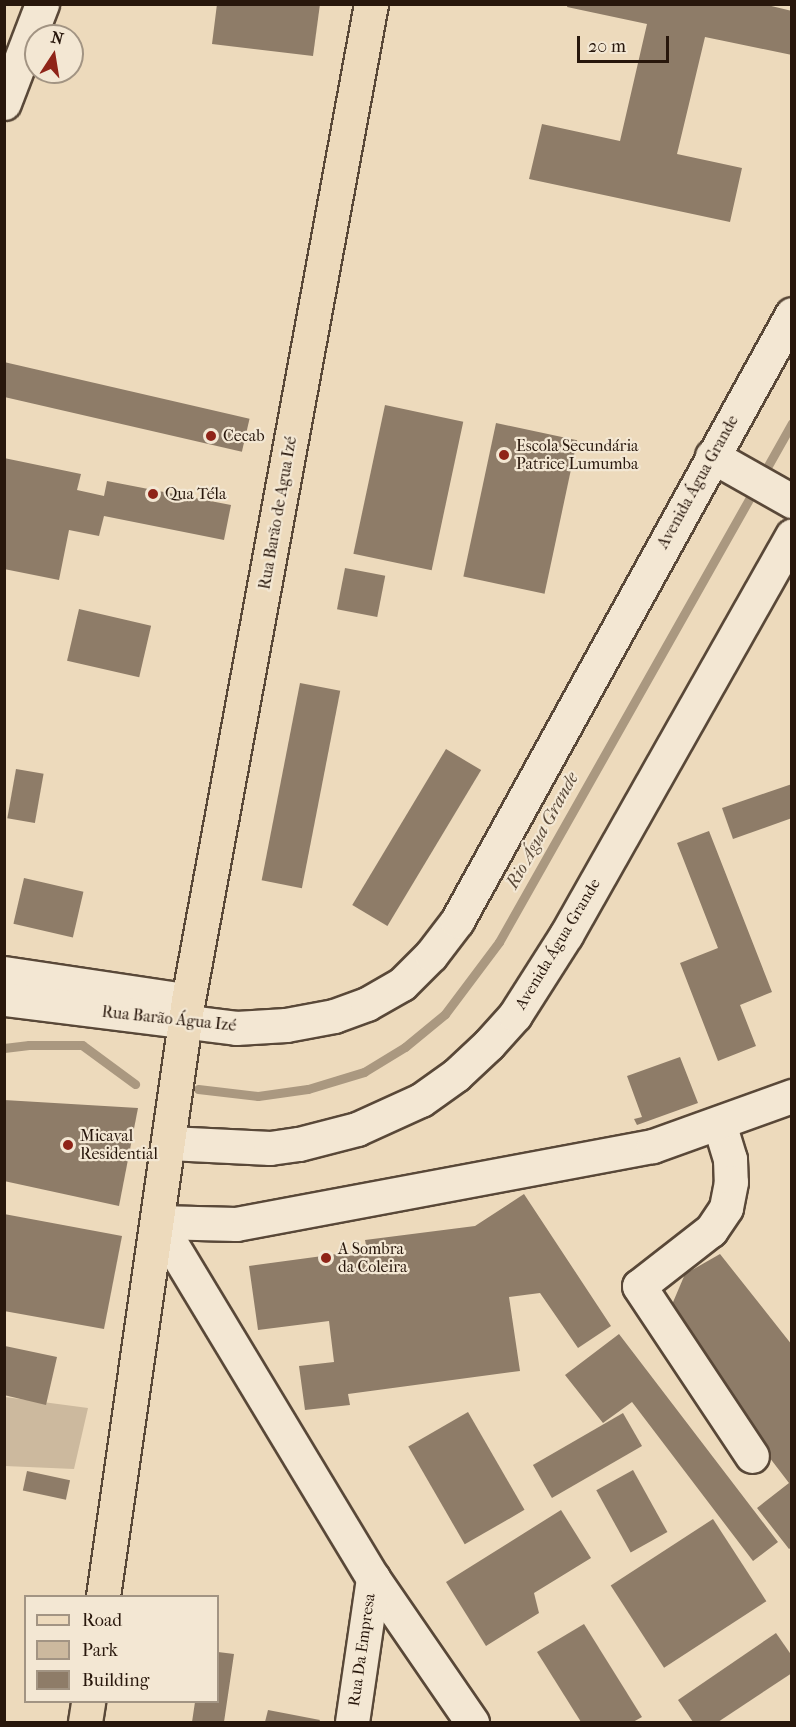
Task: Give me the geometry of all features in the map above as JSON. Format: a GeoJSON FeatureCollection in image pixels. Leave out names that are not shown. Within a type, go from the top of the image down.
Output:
{"type":"FeatureCollection","features":[{"type":"Feature","properties":{"kind":"main road","name":"Rua Barão de Agua Izé"},"geometry":{"type":"LineString","coordinates":[[102,1595],[187,1011],[370,4]]}},
{"type":"Feature","properties":{"kind":"main road"},"geometry":{"type":"LineString","coordinates":[[85,1722],[88,1703]]}},
{"type":"Feature","properties":{"kind":"street"},"geometry":{"type":"LineString","coordinates":[[4,103],[42,4]]}},
{"type":"Feature","properties":{"kind":"street","name":"Avenida Água Grande"},"geometry":{"type":"LineString","coordinates":[[334,1016],[366,1004],[402,984],[431,955],[457,921],[723,462],[792,314]]}},
{"type":"Feature","properties":{"kind":"street"},"geometry":{"type":"LineString","coordinates":[[723,462],[782,496]]}},
{"type":"Feature","properties":{"kind":"street","name":"Avenida Água Grande"},"geometry":{"type":"LineString","coordinates":[[169,1143],[270,1148],[308,1142],[357,1129],[421,1100],[456,1075],[489,1044],[515,1015],[566,935],[792,535]]}},
{"type":"Feature","properties":{"kind":"street","name":"Rua Barão Água Izé"},"geometry":{"type":"LineString","coordinates":[[4,973],[187,1011],[236,1028],[286,1025],[334,1016]]}},
{"type":"Feature","properties":{"kind":"street","name":"Rua Barão Água Izé"},"geometry":{"type":"LineString","coordinates":[[4,999],[187,1011]]}},
{"type":"Feature","properties":{"kind":"street"},"geometry":{"type":"LineString","coordinates":[[158,1222],[236,1224],[653,1146],[792,1096]]}},
{"type":"Feature","properties":{"kind":"street"},"geometry":{"type":"LineString","coordinates":[[719,1123],[730,1159],[732,1182],[726,1208],[711,1230],[639,1286],[752,1456]]}},
{"type":"Feature","properties":{"kind":"street"},"geometry":{"type":"LineString","coordinates":[[158,1222],[373,1578],[472,1722]]}},
{"type":"Feature","properties":{"kind":"street","name":"Rua Da Empresa"},"geometry":{"type":"LineString","coordinates":[[352,1722],[373,1578]]}},
{"type":"Feature","properties":{"kind":"green space"},"geometry":{"type":"Polygon","coordinates":[[[5,1397],[88,1408],[74,1469],[5,1466],[5,1397]]]}},
{"type":"Feature","properties":{"kind":"building"},"geometry":{"type":"Polygon","coordinates":[[[217,4],[320,4],[313,56],[212,44],[217,4]]]}},
{"type":"Feature","properties":{"kind":"building"},"geometry":{"type":"Polygon","coordinates":[[[568,4],[763,4],[792,11],[792,55],[705,37],[677,154],[742,168],[730,222],[529,179],[542,124],[620,141],[647,24],[567,7],[568,4]]]}},
{"type":"Feature","properties":{"kind":"building"},"geometry":{"type":"Polygon","coordinates":[[[4,362],[250,419],[242,452],[4,397],[4,362]]]}},
{"type":"Feature","properties":{"kind":"building"},"geometry":{"type":"Polygon","coordinates":[[[385,405],[463,422],[432,570],[353,554],[385,405]]]}},
{"type":"Feature","properties":{"kind":"building"},"geometry":{"type":"Polygon","coordinates":[[[496,423],[577,440],[545,594],[463,577],[496,423]]]}},
{"type":"Feature","properties":{"kind":"building"},"geometry":{"type":"Polygon","coordinates":[[[4,458],[81,474],[77,490],[104,496],[107,481],[231,505],[224,540],[104,516],[99,536],[69,530],[59,580],[4,569],[4,458]]]}},
{"type":"Feature","properties":{"kind":"building"},"geometry":{"type":"Polygon","coordinates":[[[345,568],[385,576],[377,617],[337,609],[345,568]]]}},
{"type":"Feature","properties":{"kind":"building"},"geometry":{"type":"Polygon","coordinates":[[[79,609],[151,626],[139,677],[67,661],[79,609]]]}},
{"type":"Feature","properties":{"kind":"building"},"geometry":{"type":"Polygon","coordinates":[[[300,683],[340,691],[302,888],[262,880],[300,683]]]}},
{"type":"Feature","properties":{"kind":"building"},"geometry":{"type":"Polygon","coordinates":[[[446,749],[481,770],[387,926],[352,905],[446,749]]]}},
{"type":"Feature","properties":{"kind":"building"},"geometry":{"type":"Polygon","coordinates":[[[16,769],[44,774],[35,823],[7,818],[16,769]]]}},
{"type":"Feature","properties":{"kind":"building"},"geometry":{"type":"Polygon","coordinates":[[[792,784],[792,818],[733,839],[722,808],[792,784]]]}},
{"type":"Feature","properties":{"kind":"building"},"geometry":{"type":"Polygon","coordinates":[[[709,831],[772,992],[740,1005],[756,1046],[718,1061],[680,963],[718,948],[677,843],[709,831]]]}},
{"type":"Feature","properties":{"kind":"building"},"geometry":{"type":"Polygon","coordinates":[[[24,878],[83,892],[73,938],[13,924],[24,878]]]}},
{"type":"Feature","properties":{"kind":"building"},"geometry":{"type":"Polygon","coordinates":[[[680,1057],[698,1103],[637,1125],[634,1119],[642,1117],[627,1076],[680,1057]]]}},
{"type":"Feature","properties":{"kind":"building","name":"Micaval Residential"},"geometry":{"type":"Polygon","coordinates":[[[4,1100],[138,1108],[119,1206],[4,1181],[4,1100]]]}},
{"type":"Feature","properties":{"kind":"building"},"geometry":{"type":"Polygon","coordinates":[[[524,1194],[611,1326],[578,1348],[540,1293],[509,1297],[520,1371],[348,1394],[350,1405],[305,1410],[299,1366],[334,1362],[329,1321],[258,1330],[249,1266],[367,1250],[365,1240],[475,1226],[524,1194]]]}},
{"type":"Feature","properties":{"kind":"building"},"geometry":{"type":"Polygon","coordinates":[[[4,1214],[122,1236],[104,1329],[4,1311],[4,1214]]]}},
{"type":"Feature","properties":{"kind":"building"},"geometry":{"type":"Polygon","coordinates":[[[720,1254],[792,1345],[792,1547],[789,1549],[757,1508],[789,1483],[665,1321],[685,1274],[720,1254]]]}},
{"type":"Feature","properties":{"kind":"building"},"geometry":{"type":"Polygon","coordinates":[[[619,1334],[778,1542],[753,1561],[632,1402],[603,1423],[565,1375],[619,1334]]]}},
{"type":"Feature","properties":{"kind":"building"},"geometry":{"type":"Polygon","coordinates":[[[5,1346],[57,1357],[46,1405],[4,1395],[5,1346]]]}},
{"type":"Feature","properties":{"kind":"building"},"geometry":{"type":"Polygon","coordinates":[[[468,1412],[524,1510],[465,1544],[408,1446],[468,1412]]]}},
{"type":"Feature","properties":{"kind":"building"},"geometry":{"type":"Polygon","coordinates":[[[623,1413],[642,1446],[552,1498],[533,1465],[623,1413]]]}},
{"type":"Feature","properties":{"kind":"building"},"geometry":{"type":"Polygon","coordinates":[[[633,1470],[667,1532],[631,1552],[596,1490],[633,1470]]]}},
{"type":"Feature","properties":{"kind":"building"},"geometry":{"type":"Polygon","coordinates":[[[27,1471],[70,1480],[66,1500],[23,1491],[27,1471]]]}},
{"type":"Feature","properties":{"kind":"building"},"geometry":{"type":"Polygon","coordinates":[[[561,1510],[591,1558],[534,1593],[539,1613],[486,1646],[446,1582],[561,1510]]]}},
{"type":"Feature","properties":{"kind":"building"},"geometry":{"type":"Polygon","coordinates":[[[713,1519],[766,1601],[664,1668],[611,1585],[713,1519]]]}},
{"type":"Feature","properties":{"kind":"building"},"geometry":{"type":"Polygon","coordinates":[[[584,1624],[642,1717],[633,1722],[581,1722],[537,1652],[584,1624]]]}},
{"type":"Feature","properties":{"kind":"building"},"geometry":{"type":"Polygon","coordinates":[[[776,1633],[792,1656],[792,1673],[718,1722],[693,1722],[678,1700],[776,1633]]]}},
{"type":"Feature","properties":{"kind":"building"},"geometry":{"type":"Polygon","coordinates":[[[219,1652],[234,1654],[224,1722],[192,1722],[195,1703],[219,1703],[219,1652]]]}},
{"type":"Feature","properties":{"kind":"building"},"geometry":{"type":"Polygon","coordinates":[[[268,1710],[320,1720],[319,1722],[265,1722],[268,1710]]]}},
{"type":"Feature","properties":{"kind":"waterway","name":"Rio Água Grande"},"geometry":{"type":"LineString","coordinates":[[198,1089],[258,1096],[308,1089],[364,1072],[405,1047],[445,1014],[499,942],[792,423]]}},
{"type":"Feature","properties":{"kind":"waterway"},"geometry":{"type":"LineString","coordinates":[[4,1048],[29,1045],[82,1045],[135,1084]]}},
{"type":"Feature","properties":{"kind":"place","name":"Cecab"},"geometry":{"type":"Point","coordinates":[211,436]}},
{"type":"Feature","properties":{"kind":"place","name":"Escola Secundária Patrice Lumumba"},"geometry":{"type":"Point","coordinates":[504,455]}},
{"type":"Feature","properties":{"kind":"place","name":"Qua Téla"},"geometry":{"type":"Point","coordinates":[153,494]}},
{"type":"Feature","properties":{"kind":"place","name":"Micaval Residential"},"geometry":{"type":"Point","coordinates":[68,1145]}},
{"type":"Feature","properties":{"kind":"place","name":"A Sombra da Coleira"},"geometry":{"type":"Point","coordinates":[326,1258]}}]}
